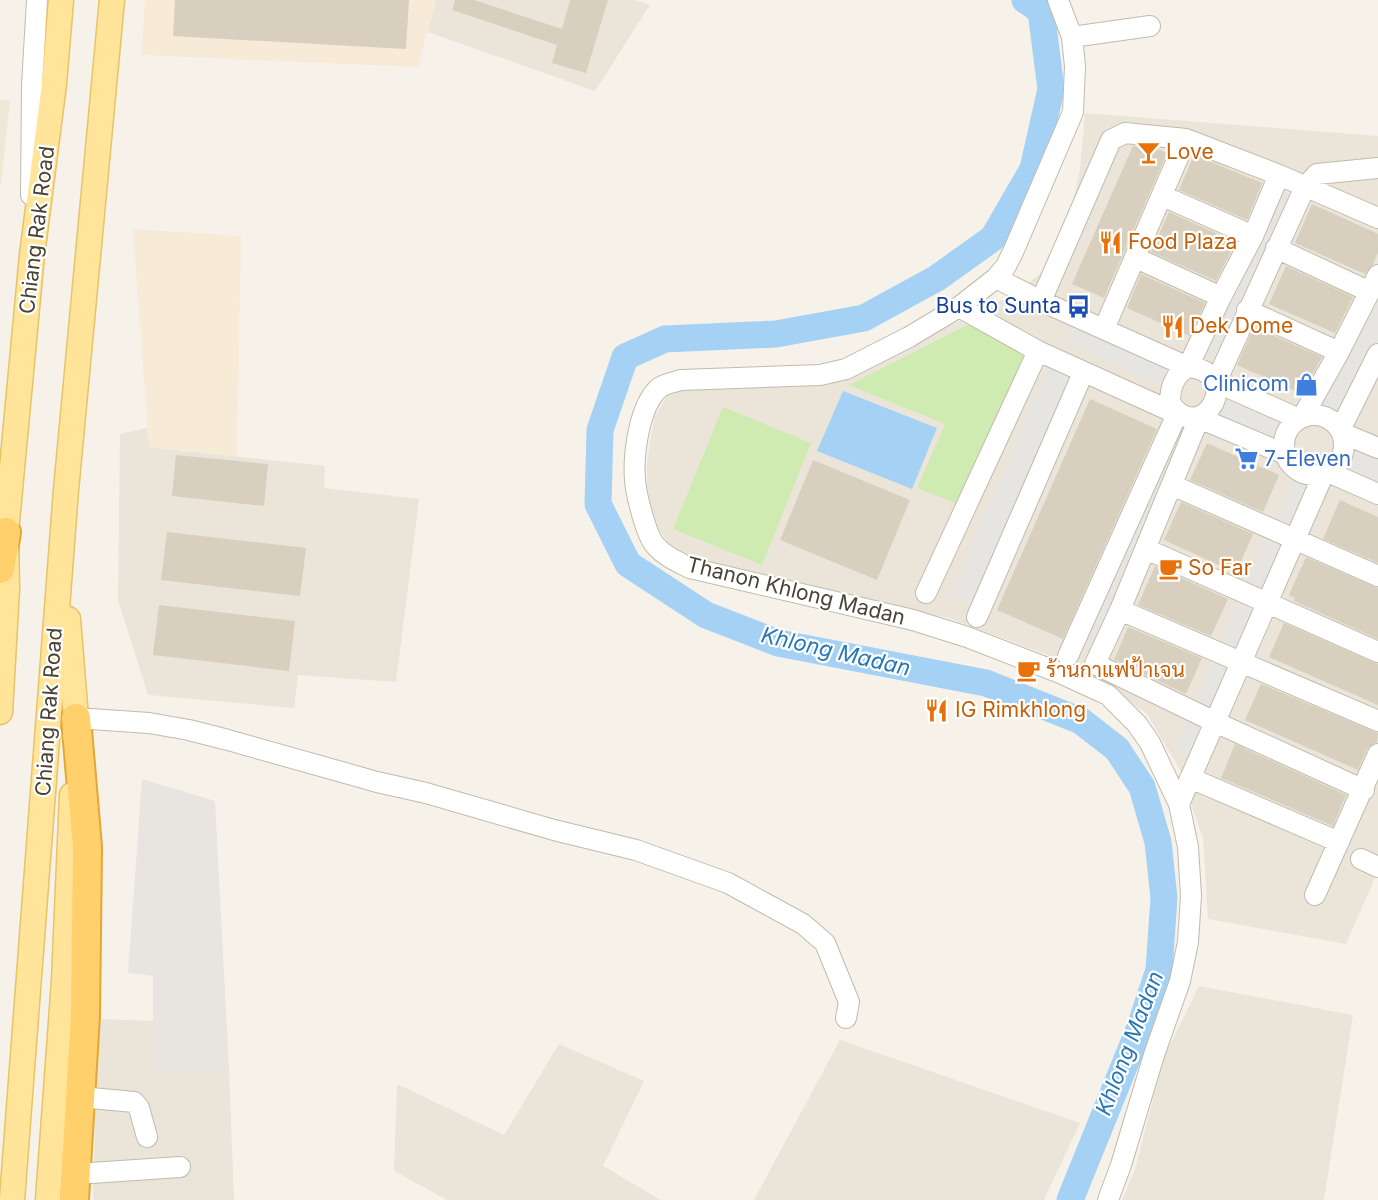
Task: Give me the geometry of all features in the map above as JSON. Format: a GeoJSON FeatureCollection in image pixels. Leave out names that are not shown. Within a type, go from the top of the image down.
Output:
{"type":"FeatureCollection","features":[{"type":"Feature","properties":{"kind":"highway"},"geometry":{"type":"LineString","coordinates":[[0,569],[6,532]]}},
{"type":"Feature","properties":{"kind":"highway"},"geometry":{"type":"LineString","coordinates":[[75,1187],[85,1015],[87,847],[76,718]]}},
{"type":"Feature","properties":{"kind":"main road","name":"Chiang Rak Road"},"geometry":{"type":"LineString","coordinates":[[0,712],[7,589],[6,532],[32,255],[53,96],[61,0]]}},
{"type":"Feature","properties":{"kind":"main road","name":"Chiang Rak Road"},"geometry":{"type":"LineString","coordinates":[[12,1200],[61,554],[112,0]]}},
{"type":"Feature","properties":{"kind":"main road"},"geometry":{"type":"LineString","coordinates":[[48,1200],[64,981],[76,718],[61,554]]}},
{"type":"Feature","properties":{"kind":"street"},"geometry":{"type":"LineString","coordinates":[[32,255],[31,118],[37,0]]}},
{"type":"Feature","properties":{"kind":"street","name":"Thanon Khlong Madan"},"geometry":{"type":"LineString","coordinates":[[1058,0],[1072,37],[1075,66],[1073,112],[1013,252],[1006,266],[996,278],[959,307],[909,337],[846,369],[820,375],[681,380],[660,387],[648,404],[640,423],[635,480],[646,527],[655,545],[671,558],[690,568],[921,622],[1060,673],[1108,695],[1137,724],[1150,743],[1179,804],[1188,847],[1191,896],[1180,981],[1108,1200]]}},
{"type":"Feature","properties":{"kind":"street"},"geometry":{"type":"LineString","coordinates":[[1072,37],[1150,26]]}},
{"type":"Feature","properties":{"kind":"street"},"geometry":{"type":"LineString","coordinates":[[1041,301],[1111,140],[1125,133],[1186,139],[1279,175],[1378,218]]}},
{"type":"Feature","properties":{"kind":"street"},"geometry":{"type":"LineString","coordinates":[[1104,329],[1186,139]]}},
{"type":"Feature","properties":{"kind":"street"},"geometry":{"type":"LineString","coordinates":[[1364,790],[1095,664],[1146,549],[1199,418],[1207,412],[1216,398],[1216,382],[1305,186],[1317,174],[1378,168]]}},
{"type":"Feature","properties":{"kind":"street"},"geometry":{"type":"LineString","coordinates":[[1177,414],[1170,403],[1173,382],[1179,372],[1188,367],[1253,236],[1279,175]]}},
{"type":"Feature","properties":{"kind":"street"},"geometry":{"type":"LineString","coordinates":[[1163,196],[1253,236]]}},
{"type":"Feature","properties":{"kind":"street"},"geometry":{"type":"LineString","coordinates":[[1276,248],[1374,284],[1339,352],[1301,417],[1289,428],[1285,436],[1285,454],[1292,466],[1307,475],[1326,472],[1378,494]]}},
{"type":"Feature","properties":{"kind":"street"},"geometry":{"type":"LineString","coordinates":[[1136,258],[1221,297]]}},
{"type":"Feature","properties":{"kind":"street"},"geometry":{"type":"LineString","coordinates":[[996,278],[1041,301],[1188,367],[1201,368],[1210,373],[1216,382],[1301,417],[1311,414],[1328,418],[1341,431],[1378,448]]}},
{"type":"Feature","properties":{"kind":"street"},"geometry":{"type":"LineString","coordinates":[[959,307],[1038,351],[1083,372],[1177,414],[1199,418],[1285,454]]}},
{"type":"Feature","properties":{"kind":"street"},"geometry":{"type":"LineString","coordinates":[[1247,310],[1339,352]]}},
{"type":"Feature","properties":{"kind":"street"},"geometry":{"type":"LineString","coordinates":[[926,593],[1038,351]]}},
{"type":"Feature","properties":{"kind":"street"},"geometry":{"type":"LineString","coordinates":[[1179,804],[1326,472],[1339,462],[1344,448],[1341,431],[1378,354]]}},
{"type":"Feature","properties":{"kind":"street"},"geometry":{"type":"LineString","coordinates":[[977,617],[1083,372]]}},
{"type":"Feature","properties":{"kind":"street"},"geometry":{"type":"LineString","coordinates":[[1068,656],[1177,414]]}},
{"type":"Feature","properties":{"kind":"street"},"geometry":{"type":"LineString","coordinates":[[1172,485],[1378,576]]}},
{"type":"Feature","properties":{"kind":"street"},"geometry":{"type":"LineString","coordinates":[[1146,549],[1378,651]]}},
{"type":"Feature","properties":{"kind":"street"},"geometry":{"type":"LineString","coordinates":[[1120,610],[1378,721]]}},
{"type":"Feature","properties":{"kind":"street"},"geometry":{"type":"LineString","coordinates":[[76,718],[149,723],[189,730],[377,782],[426,793],[554,830],[636,850],[728,883],[803,924],[825,943],[849,1002],[846,1018]]}},
{"type":"Feature","properties":{"kind":"street"},"geometry":{"type":"LineString","coordinates":[[1315,896],[1364,790],[1378,754]]}},
{"type":"Feature","properties":{"kind":"street"},"geometry":{"type":"LineString","coordinates":[[1190,777],[1339,842]]}},
{"type":"Feature","properties":{"kind":"street"},"geometry":{"type":"LineString","coordinates":[[80,1097],[134,1102],[139,1108],[147,1137]]}},
{"type":"Feature","properties":{"kind":"street"},"geometry":{"type":"LineString","coordinates":[[75,1187],[180,1167]]}},
{"type":"Feature","properties":{"kind":"shaded area"},"geometry":{"type":"Polygon","coordinates":[[[145,0],[436,0],[418,67],[141,55],[145,0]]]}},
{"type":"Feature","properties":{"kind":"shaded area"},"geometry":{"type":"Polygon","coordinates":[[[436,0],[636,0],[650,5],[595,91],[428,32],[436,0]]]}},
{"type":"Feature","properties":{"kind":"shaded area"},"geometry":{"type":"Polygon","coordinates":[[[0,100],[10,100],[1,185],[0,185],[0,100]]]}},
{"type":"Feature","properties":{"kind":"shaded area"},"geometry":{"type":"Polygon","coordinates":[[[1085,113],[1378,136],[1378,871],[1346,944],[1208,919],[1203,839],[1179,768],[1147,714],[1086,669],[948,618],[717,567],[674,549],[654,524],[647,486],[647,462],[654,418],[667,396],[694,387],[860,370],[1020,291],[1049,265],[1068,225],[1080,169],[1085,113]]]}},
{"type":"Feature","properties":{"kind":"shaded area"},"geometry":{"type":"Polygon","coordinates":[[[1278,183],[1299,193],[1222,361],[1201,352],[1278,183]]]}},
{"type":"Feature","properties":{"kind":"shaded area"},"geometry":{"type":"Polygon","coordinates":[[[133,229],[241,236],[237,456],[149,447],[133,229]]]}},
{"type":"Feature","properties":{"kind":"shaded area"},"geometry":{"type":"Polygon","coordinates":[[[1378,290],[1378,345],[1343,415],[1321,404],[1378,290]]]}},
{"type":"Feature","properties":{"kind":"shaded area"},"geometry":{"type":"Polygon","coordinates":[[[1077,319],[1185,366],[1175,391],[1067,344],[1077,319]]]}},
{"type":"Feature","properties":{"kind":"shaded area"},"geometry":{"type":"Polygon","coordinates":[[[1050,365],[1072,375],[973,605],[951,595],[1050,365]]]}},
{"type":"Feature","properties":{"kind":"shaded area"},"geometry":{"type":"Polygon","coordinates":[[[1211,384],[1284,416],[1272,444],[1199,412],[1211,384]]]}},
{"type":"Feature","properties":{"kind":"shaded area"},"geometry":{"type":"Polygon","coordinates":[[[1183,422],[1206,432],[1105,662],[1083,651],[1183,422]]]}},
{"type":"Feature","properties":{"kind":"shaded area"},"geometry":{"type":"Polygon","coordinates":[[[147,428],[149,447],[325,466],[324,488],[419,499],[396,682],[298,675],[294,708],[148,695],[118,600],[120,434],[147,428]]]}},
{"type":"Feature","properties":{"kind":"shaded area"},"geometry":{"type":"Polygon","coordinates":[[[1356,444],[1378,453],[1378,488],[1343,473],[1356,444]]]}},
{"type":"Feature","properties":{"kind":"shaded area"},"geometry":{"type":"Polygon","coordinates":[[[1295,474],[1317,484],[1196,757],[1174,747],[1295,474]]]}},
{"type":"Feature","properties":{"kind":"shaded area"},"geometry":{"type":"Polygon","coordinates":[[[142,779],[215,801],[229,1069],[153,1075],[153,976],[128,973],[142,779]]]}},
{"type":"Feature","properties":{"kind":"shaded area"},"geometry":{"type":"Polygon","coordinates":[[[1199,986],[1353,1015],[1324,1200],[1122,1200],[1135,1169],[1164,1057],[1199,986]]]}},
{"type":"Feature","properties":{"kind":"shaded area"},"geometry":{"type":"Polygon","coordinates":[[[98,1019],[153,1021],[153,1075],[229,1069],[234,1200],[93,1200],[98,1019]]]}},
{"type":"Feature","properties":{"kind":"shaded area"},"geometry":{"type":"Polygon","coordinates":[[[840,1040],[1080,1123],[1044,1200],[754,1200],[840,1040]]]}},
{"type":"Feature","properties":{"kind":"shaded area"},"geometry":{"type":"Polygon","coordinates":[[[559,1044],[644,1081],[603,1166],[661,1200],[447,1200],[394,1171],[397,1084],[504,1135],[559,1044]]]}},
{"type":"Feature","properties":{"kind":"green space"},"geometry":{"type":"Polygon","coordinates":[[[973,322],[1033,356],[963,506],[917,488],[945,424],[849,385],[973,322]]]}},
{"type":"Feature","properties":{"kind":"green space"},"geometry":{"type":"Polygon","coordinates":[[[723,407],[811,443],[762,565],[673,529],[723,407]]]}},
{"type":"Feature","properties":{"kind":"water"},"geometry":{"type":"Polygon","coordinates":[[[843,391],[937,428],[912,489],[817,451],[843,391]]]}},
{"type":"Feature","properties":{"kind":"building"},"geometry":{"type":"Polygon","coordinates":[[[175,0],[409,0],[406,49],[173,36],[175,0]]]}},
{"type":"Feature","properties":{"kind":"building"},"geometry":{"type":"Polygon","coordinates":[[[455,0],[474,0],[562,29],[570,0],[608,0],[586,73],[552,63],[557,45],[452,10],[455,0]]]}},
{"type":"Feature","properties":{"kind":"building"},"geometry":{"type":"Polygon","coordinates":[[[1133,146],[1154,148],[1167,153],[1104,298],[1072,284],[1133,146]]]}},
{"type":"Feature","properties":{"kind":"building"},"geometry":{"type":"Polygon","coordinates":[[[1194,155],[1262,183],[1247,220],[1179,190],[1194,155]]]}},
{"type":"Feature","properties":{"kind":"building"},"geometry":{"type":"Polygon","coordinates":[[[1312,204],[1378,234],[1378,253],[1365,274],[1295,243],[1312,204]]]}},
{"type":"Feature","properties":{"kind":"building"},"geometry":{"type":"Polygon","coordinates":[[[1169,212],[1236,242],[1216,281],[1151,252],[1169,212]]]}},
{"type":"Feature","properties":{"kind":"building"},"geometry":{"type":"Polygon","coordinates":[[[1286,266],[1353,297],[1335,333],[1269,304],[1286,266]]]}},
{"type":"Feature","properties":{"kind":"building"},"geometry":{"type":"Polygon","coordinates":[[[1141,274],[1205,303],[1190,336],[1127,308],[1141,274]]]}},
{"type":"Feature","properties":{"kind":"building"},"geometry":{"type":"Polygon","coordinates":[[[1254,327],[1322,357],[1302,394],[1237,365],[1254,327]]]}},
{"type":"Feature","properties":{"kind":"building"},"geometry":{"type":"Polygon","coordinates":[[[1090,399],[1157,429],[1063,639],[997,610],[1090,399]]]}},
{"type":"Feature","properties":{"kind":"building"},"geometry":{"type":"Polygon","coordinates":[[[1207,443],[1279,475],[1263,512],[1190,480],[1207,443]]]}},
{"type":"Feature","properties":{"kind":"building"},"geometry":{"type":"Polygon","coordinates":[[[176,455],[268,464],[264,506],[172,496],[176,455]]]}},
{"type":"Feature","properties":{"kind":"building"},"geometry":{"type":"Polygon","coordinates":[[[813,460],[910,500],[877,580],[780,540],[813,460]]]}},
{"type":"Feature","properties":{"kind":"building"},"geometry":{"type":"Polygon","coordinates":[[[1340,500],[1378,517],[1378,563],[1323,539],[1340,500]]]}},
{"type":"Feature","properties":{"kind":"building"},"geometry":{"type":"Polygon","coordinates":[[[1181,502],[1253,534],[1236,573],[1164,540],[1181,502]]]}},
{"type":"Feature","properties":{"kind":"building"},"geometry":{"type":"Polygon","coordinates":[[[167,532],[306,548],[300,596],[161,580],[167,532]]]}},
{"type":"Feature","properties":{"kind":"building"},"geometry":{"type":"Polygon","coordinates":[[[1306,557],[1378,588],[1378,639],[1294,601],[1295,598],[1289,595],[1306,557]]]}},
{"type":"Feature","properties":{"kind":"building"},"geometry":{"type":"Polygon","coordinates":[[[1155,566],[1228,599],[1211,636],[1138,605],[1155,566]]]}},
{"type":"Feature","properties":{"kind":"building"},"geometry":{"type":"Polygon","coordinates":[[[159,605],[295,621],[289,671],[153,655],[159,605]]]}},
{"type":"Feature","properties":{"kind":"building"},"geometry":{"type":"Polygon","coordinates":[[[1284,623],[1378,664],[1378,705],[1269,657],[1284,623]]]}},
{"type":"Feature","properties":{"kind":"building"},"geometry":{"type":"Polygon","coordinates":[[[1128,627],[1202,658],[1186,694],[1114,660],[1128,627]]]}},
{"type":"Feature","properties":{"kind":"building"},"geometry":{"type":"Polygon","coordinates":[[[1261,684],[1378,733],[1377,742],[1367,749],[1358,770],[1245,720],[1261,684]]]}},
{"type":"Feature","properties":{"kind":"building"},"geometry":{"type":"Polygon","coordinates":[[[1235,744],[1346,795],[1333,826],[1221,778],[1235,744]]]}},
{"type":"Feature","properties":{"kind":"waterway","name":"Khlong Madan"},"geometry":{"type":"LineString","coordinates":[[1025,0],[1041,11],[1051,89],[1033,169],[993,238],[937,278],[864,318],[776,334],[665,339],[625,357],[600,430],[598,504],[628,564],[706,615],[778,643],[986,683],[1081,721],[1117,749],[1142,787],[1158,842],[1164,898],[1159,970],[1140,1027],[1070,1200]]}},
{"type":"Feature","properties":{"kind":"place","name":"Love"},"geometry":{"type":"Point","coordinates":[1148,152]}},
{"type":"Feature","properties":{"kind":"place","name":"Food Plaza"},"geometry":{"type":"Point","coordinates":[1110,242]}},
{"type":"Feature","properties":{"kind":"place","name":"Bus to Sunta"},"geometry":{"type":"Point","coordinates":[1079,306]}},
{"type":"Feature","properties":{"kind":"place","name":"Dek Dome"},"geometry":{"type":"Point","coordinates":[1172,326]}},
{"type":"Feature","properties":{"kind":"place","name":"Clinicom"},"geometry":{"type":"Point","coordinates":[1307,384]}},
{"type":"Feature","properties":{"kind":"place","name":"7-Eleven"},"geometry":{"type":"Point","coordinates":[1246,459]}},
{"type":"Feature","properties":{"kind":"place","name":"So Far"},"geometry":{"type":"Point","coordinates":[1170,568]}},
{"type":"Feature","properties":{"kind":"place","name":"ร้านกาแฟป้าเจน"},"geometry":{"type":"Point","coordinates":[1028,670]}},
{"type":"Feature","properties":{"kind":"place","name":"IG Rimkhlong"},"geometry":{"type":"Point","coordinates":[937,710]}}]}
